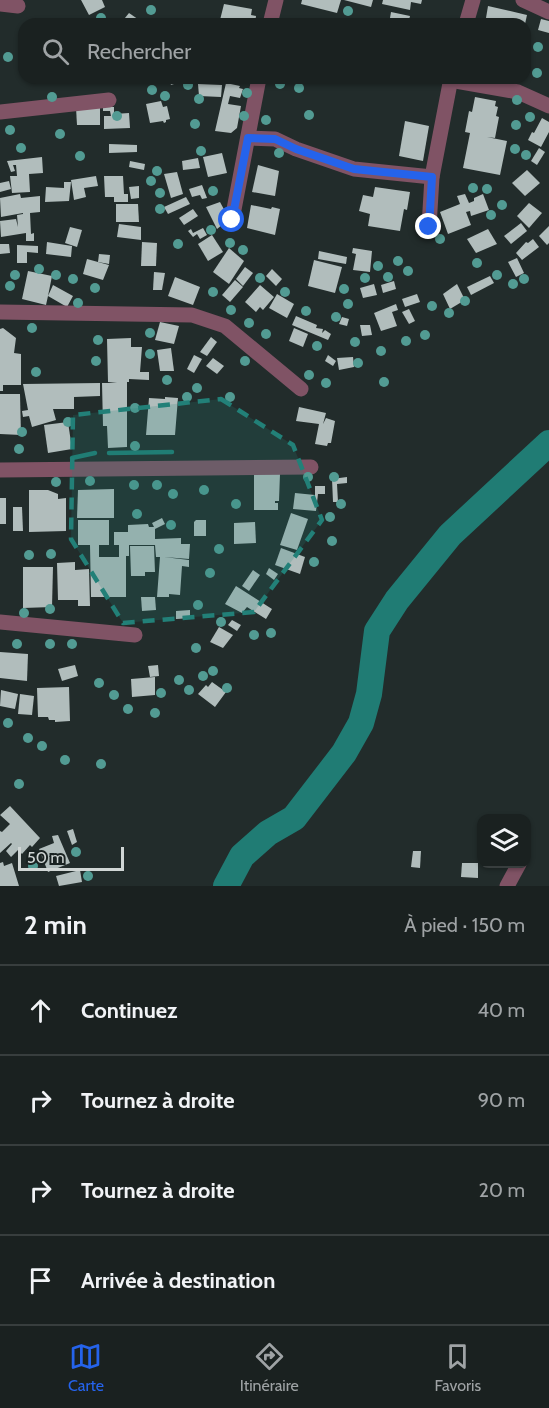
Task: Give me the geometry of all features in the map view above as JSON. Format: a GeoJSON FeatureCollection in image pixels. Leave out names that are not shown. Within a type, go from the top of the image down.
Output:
{"type":"FeatureCollection","features":[{"type":"Feature","properties":{"kind":"street"},"geometry":{"type":"LineString","coordinates":[[272,18],[276,0]]}},
{"type":"Feature","properties":{"kind":"street"},"geometry":{"type":"LineString","coordinates":[[468,18],[473,0]]}},
{"type":"Feature","properties":{"kind":"street"},"geometry":{"type":"LineString","coordinates":[[523,0],[549,12]]}},
{"type":"Feature","properties":{"kind":"street"},"geometry":{"type":"LineString","coordinates":[[0,4],[18,6]]}},
{"type":"Feature","properties":{"kind":"street"},"geometry":{"type":"LineString","coordinates":[[232,220],[259,84]]}},
{"type":"Feature","properties":{"kind":"street"},"geometry":{"type":"LineString","coordinates":[[429,227],[432,177],[450,84]]}},
{"type":"Feature","properties":{"kind":"street"},"geometry":{"type":"LineString","coordinates":[[477,84],[518,92],[549,106]]}},
{"type":"Feature","properties":{"kind":"street"},"geometry":{"type":"LineString","coordinates":[[0,112],[109,100]]}},
{"type":"Feature","properties":{"kind":"street"},"geometry":{"type":"LineString","coordinates":[[248,138],[275,139],[296,149],[354,169],[432,177]]}},
{"type":"Feature","properties":{"kind":"street"},"geometry":{"type":"LineString","coordinates":[[0,312],[192,315],[225,326],[301,389]]}},
{"type":"Feature","properties":{"kind":"street"},"geometry":{"type":"LineString","coordinates":[[0,470],[311,467]]}},
{"type":"Feature","properties":{"kind":"street"},"geometry":{"type":"LineString","coordinates":[[0,622],[135,635]]}},
{"type":"Feature","properties":{"kind":"street"},"geometry":{"type":"LineString","coordinates":[[507,886],[517,868]]}},
{"type":"Feature","properties":{"kind":"highlighted area"},"geometry":{"type":"Polygon","coordinates":[[[221,399],[293,445],[322,520],[254,612],[123,623],[71,539],[73,415],[221,399]]]}},
{"type":"Feature","properties":{"kind":"building"},"geometry":{"type":"Polygon","coordinates":[[[81,0],[102,0],[105,7],[89,15],[81,0]]]}},
{"type":"Feature","properties":{"kind":"building"},"geometry":{"type":"Polygon","coordinates":[[[302,0],[341,0],[337,13],[301,4],[302,0]]]}},
{"type":"Feature","properties":{"kind":"building"},"geometry":{"type":"Polygon","coordinates":[[[344,0],[373,0],[371,7],[344,0]]]}},
{"type":"Feature","properties":{"kind":"building"},"geometry":{"type":"Polygon","coordinates":[[[383,0],[422,0],[421,4],[411,2],[410,10],[382,4],[383,0]]]}},
{"type":"Feature","properties":{"kind":"building"},"geometry":{"type":"Polygon","coordinates":[[[224,4],[252,9],[251,15],[256,16],[256,18],[220,18],[224,4]]]}},
{"type":"Feature","properties":{"kind":"building"},"geometry":{"type":"Polygon","coordinates":[[[488,6],[527,15],[526,18],[486,18],[488,6]]]}},
{"type":"Feature","properties":{"kind":"building"},"geometry":{"type":"Polygon","coordinates":[[[391,12],[410,16],[410,18],[390,18],[391,12]]]}},
{"type":"Feature","properties":{"kind":"building"},"geometry":{"type":"Polygon","coordinates":[[[129,13],[136,18],[125,18],[129,13]]]}},
{"type":"Feature","properties":{"kind":"building"},"geometry":{"type":"Polygon","coordinates":[[[541,19],[549,21],[549,33],[538,30],[541,19]]]}},
{"type":"Feature","properties":{"kind":"building"},"geometry":{"type":"Polygon","coordinates":[[[198,84],[222,85],[221,97],[199,96],[198,84]]]}},
{"type":"Feature","properties":{"kind":"building"},"geometry":{"type":"Polygon","coordinates":[[[226,84],[240,86],[239,88],[243,89],[240,98],[230,96],[228,104],[241,106],[237,128],[231,133],[215,131],[226,84]]]}},
{"type":"Feature","properties":{"kind":"building"},"geometry":{"type":"Polygon","coordinates":[[[475,97],[496,101],[495,106],[498,107],[496,116],[499,117],[495,138],[487,137],[507,141],[500,175],[463,168],[470,133],[465,132],[469,111],[472,112],[475,97]]]}},
{"type":"Feature","properties":{"kind":"building"},"geometry":{"type":"Polygon","coordinates":[[[161,101],[163,107],[167,106],[170,119],[164,123],[163,121],[150,123],[146,104],[161,101]]]}},
{"type":"Feature","properties":{"kind":"building"},"geometry":{"type":"Polygon","coordinates":[[[103,107],[114,107],[114,114],[129,113],[130,128],[104,129],[104,116],[111,116],[110,111],[103,111],[103,107]]]}},
{"type":"Feature","properties":{"kind":"building"},"geometry":{"type":"Polygon","coordinates":[[[76,108],[100,108],[100,125],[77,125],[76,108]]]}},
{"type":"Feature","properties":{"kind":"building"},"geometry":{"type":"Polygon","coordinates":[[[542,118],[549,122],[549,132],[541,147],[528,140],[542,118]]]}},
{"type":"Feature","properties":{"kind":"building"},"geometry":{"type":"Polygon","coordinates":[[[405,121],[429,126],[423,161],[399,156],[405,121]]]}},
{"type":"Feature","properties":{"kind":"building"},"geometry":{"type":"Polygon","coordinates":[[[109,144],[137,145],[137,152],[109,153],[109,144]]]}},
{"type":"Feature","properties":{"kind":"building"},"geometry":{"type":"Polygon","coordinates":[[[539,148],[545,152],[537,165],[531,161],[539,148]]]}},
{"type":"Feature","properties":{"kind":"building"},"geometry":{"type":"Polygon","coordinates":[[[222,153],[227,173],[208,177],[203,157],[222,153]]]}},
{"type":"Feature","properties":{"kind":"building"},"geometry":{"type":"Polygon","coordinates":[[[42,157],[43,173],[29,174],[30,192],[12,193],[10,176],[17,176],[16,165],[13,165],[15,171],[11,172],[7,161],[42,157]]]}},
{"type":"Feature","properties":{"kind":"building"},"geometry":{"type":"Polygon","coordinates":[[[198,158],[200,168],[183,170],[182,161],[198,158]]]}},
{"type":"Feature","properties":{"kind":"building"},"geometry":{"type":"Polygon","coordinates":[[[130,161],[145,164],[144,170],[129,167],[130,161]]]}},
{"type":"Feature","properties":{"kind":"building"},"geometry":{"type":"Polygon","coordinates":[[[258,165],[279,171],[275,196],[252,192],[258,165]]]}},
{"type":"Feature","properties":{"kind":"building"},"geometry":{"type":"Polygon","coordinates":[[[527,170],[540,183],[525,196],[512,183],[527,170]]]}},
{"type":"Feature","properties":{"kind":"building"},"geometry":{"type":"Polygon","coordinates":[[[177,172],[183,194],[171,198],[164,174],[177,172]]]}},
{"type":"Feature","properties":{"kind":"building"},"geometry":{"type":"Polygon","coordinates":[[[96,176],[98,186],[84,188],[86,197],[74,200],[71,180],[96,176]]]}},
{"type":"Feature","properties":{"kind":"building"},"geometry":{"type":"Polygon","coordinates":[[[104,176],[123,176],[124,194],[128,194],[128,202],[114,202],[114,197],[105,197],[104,176]]]}},
{"type":"Feature","properties":{"kind":"building"},"geometry":{"type":"Polygon","coordinates":[[[9,181],[11,189],[0,192],[0,183],[9,181]]]}},
{"type":"Feature","properties":{"kind":"building"},"geometry":{"type":"Polygon","coordinates":[[[64,182],[71,182],[69,201],[45,202],[46,187],[64,188],[64,182]]]}},
{"type":"Feature","properties":{"kind":"building"},"geometry":{"type":"Polygon","coordinates":[[[202,185],[207,198],[202,199],[200,195],[192,197],[189,189],[202,185]]]}},
{"type":"Feature","properties":{"kind":"building"},"geometry":{"type":"Polygon","coordinates":[[[139,186],[139,198],[131,199],[129,187],[139,186]]]}},
{"type":"Feature","properties":{"kind":"building"},"geometry":{"type":"Polygon","coordinates":[[[375,187],[410,192],[400,231],[368,226],[370,214],[359,211],[363,195],[373,197],[375,187]]]}},
{"type":"Feature","properties":{"kind":"building"},"geometry":{"type":"Polygon","coordinates":[[[20,194],[21,198],[40,196],[40,212],[30,213],[31,234],[34,233],[34,241],[26,241],[26,233],[1,237],[0,221],[16,219],[18,227],[17,215],[23,213],[1,217],[0,198],[20,194]]]}},
{"type":"Feature","properties":{"kind":"building"},"geometry":{"type":"Polygon","coordinates":[[[465,194],[469,203],[483,194],[489,210],[471,216],[470,211],[466,212],[471,225],[448,234],[440,212],[460,204],[457,196],[465,194]]]}},
{"type":"Feature","properties":{"kind":"building"},"geometry":{"type":"Polygon","coordinates":[[[186,197],[190,204],[168,214],[164,207],[186,197]]]}},
{"type":"Feature","properties":{"kind":"building"},"geometry":{"type":"Polygon","coordinates":[[[220,202],[227,215],[225,217],[227,221],[217,229],[206,207],[220,202]]]}},
{"type":"Feature","properties":{"kind":"building"},"geometry":{"type":"Polygon","coordinates":[[[529,203],[542,213],[529,228],[517,216],[529,203]]]}},
{"type":"Feature","properties":{"kind":"building"},"geometry":{"type":"Polygon","coordinates":[[[116,204],[138,204],[139,222],[116,222],[116,204]]]}},
{"type":"Feature","properties":{"kind":"building"},"geometry":{"type":"Polygon","coordinates":[[[251,205],[280,209],[275,235],[247,228],[251,205]]]}},
{"type":"Feature","properties":{"kind":"building"},"geometry":{"type":"Polygon","coordinates":[[[193,209],[198,216],[184,225],[179,218],[193,209]]]}},
{"type":"Feature","properties":{"kind":"building"},"geometry":{"type":"Polygon","coordinates":[[[521,223],[527,231],[511,244],[504,236],[521,223]]]}},
{"type":"Feature","properties":{"kind":"building"},"geometry":{"type":"Polygon","coordinates":[[[119,224],[141,227],[141,240],[117,237],[119,224]]]}},
{"type":"Feature","properties":{"kind":"building"},"geometry":{"type":"Polygon","coordinates":[[[549,226],[549,243],[547,245],[539,236],[549,226]]]}},
{"type":"Feature","properties":{"kind":"building"},"geometry":{"type":"Polygon","coordinates":[[[70,227],[82,230],[77,247],[65,243],[70,227]]]}},
{"type":"Feature","properties":{"kind":"building"},"geometry":{"type":"Polygon","coordinates":[[[203,228],[207,235],[200,239],[197,234],[193,237],[188,231],[191,229],[193,233],[203,228]]]}},
{"type":"Feature","properties":{"kind":"building"},"geometry":{"type":"Polygon","coordinates":[[[488,229],[497,244],[476,253],[467,239],[488,229]]]}},
{"type":"Feature","properties":{"kind":"building"},"geometry":{"type":"Polygon","coordinates":[[[212,235],[223,252],[208,261],[198,244],[212,235]]]}},
{"type":"Feature","properties":{"kind":"building"},"geometry":{"type":"Polygon","coordinates":[[[533,239],[539,247],[522,260],[516,253],[526,242],[533,239]]]}},
{"type":"Feature","properties":{"kind":"building"},"geometry":{"type":"Polygon","coordinates":[[[47,242],[72,246],[71,257],[46,254],[47,242]]]}},
{"type":"Feature","properties":{"kind":"building"},"geometry":{"type":"Polygon","coordinates":[[[142,242],[157,243],[156,266],[141,266],[142,242]]]}},
{"type":"Feature","properties":{"kind":"building"},"geometry":{"type":"Polygon","coordinates":[[[0,244],[9,244],[10,253],[0,254],[0,244]]]}},
{"type":"Feature","properties":{"kind":"building"},"geometry":{"type":"Polygon","coordinates":[[[17,245],[38,246],[38,253],[27,252],[27,263],[17,263],[17,245]]]}},
{"type":"Feature","properties":{"kind":"building"},"geometry":{"type":"Polygon","coordinates":[[[229,248],[244,261],[229,284],[213,272],[229,248]]]}},
{"type":"Feature","properties":{"kind":"building"},"geometry":{"type":"Polygon","coordinates":[[[353,248],[372,251],[370,272],[353,270],[356,254],[352,253],[353,248]]]}},
{"type":"Feature","properties":{"kind":"building"},"geometry":{"type":"Polygon","coordinates":[[[319,251],[347,257],[346,264],[318,259],[319,251]]]}},
{"type":"Feature","properties":{"kind":"building"},"geometry":{"type":"Polygon","coordinates":[[[99,254],[110,255],[109,264],[98,262],[99,254]]]}},
{"type":"Feature","properties":{"kind":"building"},"geometry":{"type":"Polygon","coordinates":[[[517,258],[524,273],[516,277],[508,262],[517,258]]]}},
{"type":"Feature","properties":{"kind":"building"},"geometry":{"type":"Polygon","coordinates":[[[87,259],[109,265],[103,280],[83,274],[87,259]]]}},
{"type":"Feature","properties":{"kind":"building"},"geometry":{"type":"Polygon","coordinates":[[[314,260],[342,267],[335,293],[308,286],[314,260]]]}},
{"type":"Feature","properties":{"kind":"building"},"geometry":{"type":"Polygon","coordinates":[[[245,267],[253,273],[243,286],[236,279],[245,267]]]}},
{"type":"Feature","properties":{"kind":"building"},"geometry":{"type":"Polygon","coordinates":[[[272,269],[282,279],[276,286],[266,276],[272,269]]]}},
{"type":"Feature","properties":{"kind":"building"},"geometry":{"type":"Polygon","coordinates":[[[28,271],[52,276],[46,305],[22,299],[28,271]]]}},
{"type":"Feature","properties":{"kind":"building"},"geometry":{"type":"Polygon","coordinates":[[[154,272],[165,273],[162,290],[153,290],[154,272]]]}},
{"type":"Feature","properties":{"kind":"building"},"geometry":{"type":"Polygon","coordinates":[[[490,276],[494,283],[471,295],[467,287],[490,276]]]}},
{"type":"Feature","properties":{"kind":"building"},"geometry":{"type":"Polygon","coordinates":[[[175,277],[200,287],[193,305],[168,296],[175,277]]]}},
{"type":"Feature","properties":{"kind":"building"},"geometry":{"type":"Polygon","coordinates":[[[235,280],[243,287],[230,302],[222,295],[235,280]]]}},
{"type":"Feature","properties":{"kind":"building"},"geometry":{"type":"Polygon","coordinates":[[[394,281],[396,289],[383,293],[381,285],[394,281]]]}},
{"type":"Feature","properties":{"kind":"building"},"geometry":{"type":"Polygon","coordinates":[[[374,284],[377,295],[363,298],[360,288],[374,284]]]}},
{"type":"Feature","properties":{"kind":"building"},"geometry":{"type":"Polygon","coordinates":[[[457,284],[465,300],[450,309],[443,294],[457,284]]]}},
{"type":"Feature","properties":{"kind":"building"},"geometry":{"type":"Polygon","coordinates":[[[53,285],[73,296],[67,307],[48,296],[53,285]]]}},
{"type":"Feature","properties":{"kind":"building"},"geometry":{"type":"Polygon","coordinates":[[[260,285],[274,297],[263,310],[260,307],[256,312],[245,302],[260,285]]]}},
{"type":"Feature","properties":{"kind":"building"},"geometry":{"type":"Polygon","coordinates":[[[277,294],[294,304],[287,318],[269,308],[277,294]]]}},
{"type":"Feature","properties":{"kind":"building"},"geometry":{"type":"Polygon","coordinates":[[[417,294],[420,302],[405,307],[402,299],[417,294]]]}},
{"type":"Feature","properties":{"kind":"building"},"geometry":{"type":"Polygon","coordinates":[[[396,304],[398,310],[392,312],[397,326],[381,331],[374,313],[396,304]]]}},
{"type":"Feature","properties":{"kind":"building"},"geometry":{"type":"Polygon","coordinates":[[[409,309],[415,321],[409,324],[402,312],[409,309]]]}},
{"type":"Feature","properties":{"kind":"building"},"geometry":{"type":"Polygon","coordinates":[[[296,316],[317,325],[316,328],[323,329],[322,333],[325,330],[331,334],[328,340],[292,325],[296,316]]]}},
{"type":"Feature","properties":{"kind":"building"},"geometry":{"type":"Polygon","coordinates":[[[342,317],[349,319],[347,326],[339,324],[342,317]]]}},
{"type":"Feature","properties":{"kind":"building"},"geometry":{"type":"Polygon","coordinates":[[[160,322],[179,326],[174,344],[155,340],[160,322]]]}},
{"type":"Feature","properties":{"kind":"building"},"geometry":{"type":"Polygon","coordinates":[[[360,325],[370,325],[372,335],[362,336],[360,325]]]}},
{"type":"Feature","properties":{"kind":"building"},"geometry":{"type":"Polygon","coordinates":[[[3,328],[16,338],[14,353],[21,354],[21,385],[3,385],[3,391],[0,391],[0,329],[3,328]]]}},
{"type":"Feature","properties":{"kind":"building"},"geometry":{"type":"Polygon","coordinates":[[[294,328],[308,334],[303,347],[289,341],[294,328]]]}},
{"type":"Feature","properties":{"kind":"building"},"geometry":{"type":"Polygon","coordinates":[[[211,337],[217,342],[207,356],[200,352],[211,337]]]}},
{"type":"Feature","properties":{"kind":"building"},"geometry":{"type":"Polygon","coordinates":[[[131,338],[131,347],[142,347],[140,372],[149,372],[149,380],[129,379],[127,382],[127,447],[108,448],[107,426],[103,426],[102,383],[117,383],[108,382],[107,339],[131,338]]]}},
{"type":"Feature","properties":{"kind":"building"},"geometry":{"type":"Polygon","coordinates":[[[171,348],[174,371],[160,371],[157,350],[171,348]]]}},
{"type":"Feature","properties":{"kind":"building"},"geometry":{"type":"Polygon","coordinates":[[[194,355],[202,359],[194,373],[187,369],[194,355]]]}},
{"type":"Feature","properties":{"kind":"building"},"geometry":{"type":"Polygon","coordinates":[[[328,355],[336,361],[333,366],[325,361],[328,355]]]}},
{"type":"Feature","properties":{"kind":"building"},"geometry":{"type":"Polygon","coordinates":[[[353,357],[354,367],[339,370],[337,358],[353,357]]]}},
{"type":"Feature","properties":{"kind":"building"},"geometry":{"type":"Polygon","coordinates":[[[213,358],[224,366],[217,374],[206,366],[213,358]]]}},
{"type":"Feature","properties":{"kind":"building"},"geometry":{"type":"Polygon","coordinates":[[[100,383],[100,396],[74,397],[74,409],[53,409],[56,420],[32,427],[29,416],[23,417],[22,411],[28,410],[23,384],[100,383]]]}},
{"type":"Feature","properties":{"kind":"building"},"geometry":{"type":"Polygon","coordinates":[[[0,394],[20,394],[21,435],[0,434],[0,394]]]}},
{"type":"Feature","properties":{"kind":"building"},"geometry":{"type":"Polygon","coordinates":[[[165,397],[178,398],[175,435],[146,435],[149,398],[165,399],[165,397]]]}},
{"type":"Feature","properties":{"kind":"building"},"geometry":{"type":"Polygon","coordinates":[[[299,407],[326,413],[323,424],[326,418],[335,421],[331,443],[327,446],[315,444],[319,424],[296,421],[299,407]]]}},
{"type":"Feature","properties":{"kind":"building"},"geometry":{"type":"Polygon","coordinates":[[[68,422],[72,449],[48,453],[44,425],[68,422]]]}},
{"type":"Feature","properties":{"kind":"building"},"geometry":{"type":"Polygon","coordinates":[[[254,473],[280,474],[279,501],[275,501],[278,503],[278,510],[254,510],[254,473]]]}},
{"type":"Feature","properties":{"kind":"building"},"geometry":{"type":"Polygon","coordinates":[[[347,477],[347,483],[337,484],[338,502],[333,502],[332,479],[347,477]]]}},
{"type":"Feature","properties":{"kind":"building"},"geometry":{"type":"Polygon","coordinates":[[[315,486],[325,486],[325,494],[318,494],[316,511],[293,509],[295,493],[315,495],[315,486]]]}},
{"type":"Feature","properties":{"kind":"building"},"geometry":{"type":"Polygon","coordinates":[[[114,489],[114,518],[77,518],[78,490],[114,489]]]}},
{"type":"Feature","properties":{"kind":"building"},"geometry":{"type":"Polygon","coordinates":[[[29,490],[48,490],[58,494],[58,499],[66,498],[66,531],[29,532],[29,490]]]}},
{"type":"Feature","properties":{"kind":"building"},"geometry":{"type":"Polygon","coordinates":[[[0,498],[6,498],[6,524],[0,524],[0,498]]]}},
{"type":"Feature","properties":{"kind":"building"},"geometry":{"type":"Polygon","coordinates":[[[13,507],[22,507],[23,531],[13,531],[13,507]]]}},
{"type":"Feature","properties":{"kind":"building"},"geometry":{"type":"Polygon","coordinates":[[[291,513],[308,519],[297,550],[280,545],[291,513]]]}},
{"type":"Feature","properties":{"kind":"building"},"geometry":{"type":"Polygon","coordinates":[[[162,518],[165,524],[155,529],[155,539],[181,538],[181,544],[190,544],[189,559],[164,557],[189,560],[189,567],[182,566],[180,595],[169,594],[169,597],[157,597],[160,557],[156,557],[155,545],[129,545],[129,556],[126,556],[126,597],[91,597],[90,545],[78,545],[78,520],[109,520],[109,545],[99,545],[99,557],[119,557],[119,545],[114,545],[114,532],[128,532],[128,525],[148,524],[149,527],[154,527],[152,523],[162,518]]]}},
{"type":"Feature","properties":{"kind":"building"},"geometry":{"type":"Polygon","coordinates":[[[196,520],[206,520],[206,536],[194,536],[196,520]]]}},
{"type":"Feature","properties":{"kind":"building"},"geometry":{"type":"Polygon","coordinates":[[[255,522],[256,543],[234,544],[234,523],[255,522]]]}},
{"type":"Feature","properties":{"kind":"building"},"geometry":{"type":"Polygon","coordinates":[[[130,546],[154,546],[155,572],[145,572],[145,576],[131,576],[130,546]]]}},
{"type":"Feature","properties":{"kind":"building"},"geometry":{"type":"Polygon","coordinates":[[[281,548],[305,557],[300,574],[275,565],[281,548]]]}},
{"type":"Feature","properties":{"kind":"building"},"geometry":{"type":"Polygon","coordinates":[[[75,562],[75,570],[89,569],[90,606],[78,606],[78,600],[58,600],[57,563],[75,562]]]}},
{"type":"Feature","properties":{"kind":"building"},"geometry":{"type":"Polygon","coordinates":[[[23,567],[53,567],[52,607],[23,608],[23,567]]]}},
{"type":"Feature","properties":{"kind":"building"},"geometry":{"type":"Polygon","coordinates":[[[269,568],[278,574],[274,580],[266,574],[269,568]]]}},
{"type":"Feature","properties":{"kind":"building"},"geometry":{"type":"Polygon","coordinates":[[[253,570],[260,575],[249,591],[242,586],[253,570]]]}},
{"type":"Feature","properties":{"kind":"building"},"geometry":{"type":"Polygon","coordinates":[[[236,586],[272,609],[266,619],[247,607],[242,613],[225,604],[236,586]]]}},
{"type":"Feature","properties":{"kind":"building"},"geometry":{"type":"Polygon","coordinates":[[[141,597],[155,597],[156,610],[142,611],[141,597]]]}},
{"type":"Feature","properties":{"kind":"building"},"geometry":{"type":"Polygon","coordinates":[[[190,610],[190,618],[176,619],[176,611],[190,610]]]}},
{"type":"Feature","properties":{"kind":"building"},"geometry":{"type":"Polygon","coordinates":[[[232,620],[241,625],[237,631],[228,625],[232,620]]]}},
{"type":"Feature","properties":{"kind":"building"},"geometry":{"type":"Polygon","coordinates":[[[219,627],[233,635],[223,648],[210,642],[219,627]]]}},
{"type":"Feature","properties":{"kind":"building"},"geometry":{"type":"Polygon","coordinates":[[[0,652],[28,654],[27,681],[0,678],[0,652]]]}},
{"type":"Feature","properties":{"kind":"building"},"geometry":{"type":"Polygon","coordinates":[[[75,665],[78,676],[62,681],[58,669],[75,665]]]}},
{"type":"Feature","properties":{"kind":"building"},"geometry":{"type":"Polygon","coordinates":[[[158,665],[159,676],[150,677],[148,666],[158,665]]]}},
{"type":"Feature","properties":{"kind":"building"},"geometry":{"type":"Polygon","coordinates":[[[155,677],[155,695],[132,697],[131,679],[155,677]]]}},
{"type":"Feature","properties":{"kind":"building"},"geometry":{"type":"Polygon","coordinates":[[[212,682],[226,692],[215,707],[198,694],[212,682]]]}},
{"type":"Feature","properties":{"kind":"building"},"geometry":{"type":"Polygon","coordinates":[[[69,687],[70,721],[55,722],[55,720],[49,720],[48,717],[38,717],[37,688],[69,687]]]}},
{"type":"Feature","properties":{"kind":"building"},"geometry":{"type":"Polygon","coordinates":[[[1,690],[18,694],[15,709],[0,706],[1,690]]]}},
{"type":"Feature","properties":{"kind":"building"},"geometry":{"type":"Polygon","coordinates":[[[20,694],[34,696],[32,715],[18,714],[20,694]]]}},
{"type":"Feature","properties":{"kind":"building"},"geometry":{"type":"Polygon","coordinates":[[[10,806],[40,838],[22,854],[18,850],[11,857],[6,851],[11,843],[0,853],[0,831],[2,832],[10,824],[0,815],[10,806]]]}},
{"type":"Feature","properties":{"kind":"building"},"geometry":{"type":"Polygon","coordinates":[[[73,829],[77,842],[72,845],[67,831],[73,829]]]}},
{"type":"Feature","properties":{"kind":"building"},"geometry":{"type":"Polygon","coordinates":[[[58,835],[70,863],[48,872],[39,849],[54,843],[52,836],[58,835]]]}},
{"type":"Feature","properties":{"kind":"building"},"geometry":{"type":"Polygon","coordinates":[[[413,851],[421,851],[420,868],[411,867],[413,851]]]}},
{"type":"Feature","properties":{"kind":"building"},"geometry":{"type":"Polygon","coordinates":[[[3,862],[4,866],[12,863],[19,886],[0,886],[0,863],[3,862]]]}},
{"type":"Feature","properties":{"kind":"building"},"geometry":{"type":"Polygon","coordinates":[[[462,863],[477,863],[478,878],[461,877],[462,863]]]}},
{"type":"Feature","properties":{"kind":"building"},"geometry":{"type":"Polygon","coordinates":[[[80,870],[82,882],[59,886],[56,876],[80,870]]]}},
{"type":"Feature","properties":{"kind":"waterway"},"geometry":{"type":"LineString","coordinates":[[226,886],[242,856],[268,833],[294,818],[344,753],[361,723],[369,694],[377,631],[397,600],[450,535],[549,443]]}},
{"type":"Feature","properties":{"kind":"waterway"},"geometry":{"type":"LineString","coordinates":[[109,453],[172,452]]}},
{"type":"Feature","properties":{"kind":"waterway"},"geometry":{"type":"LineString","coordinates":[[72,458],[95,453]]}},
{"type":"Feature","properties":{"kind":"route"},"geometry":{"type":"LineString","coordinates":[[232,220],[248,138],[269,138],[354,169],[432,177],[429,227]]}}]}
